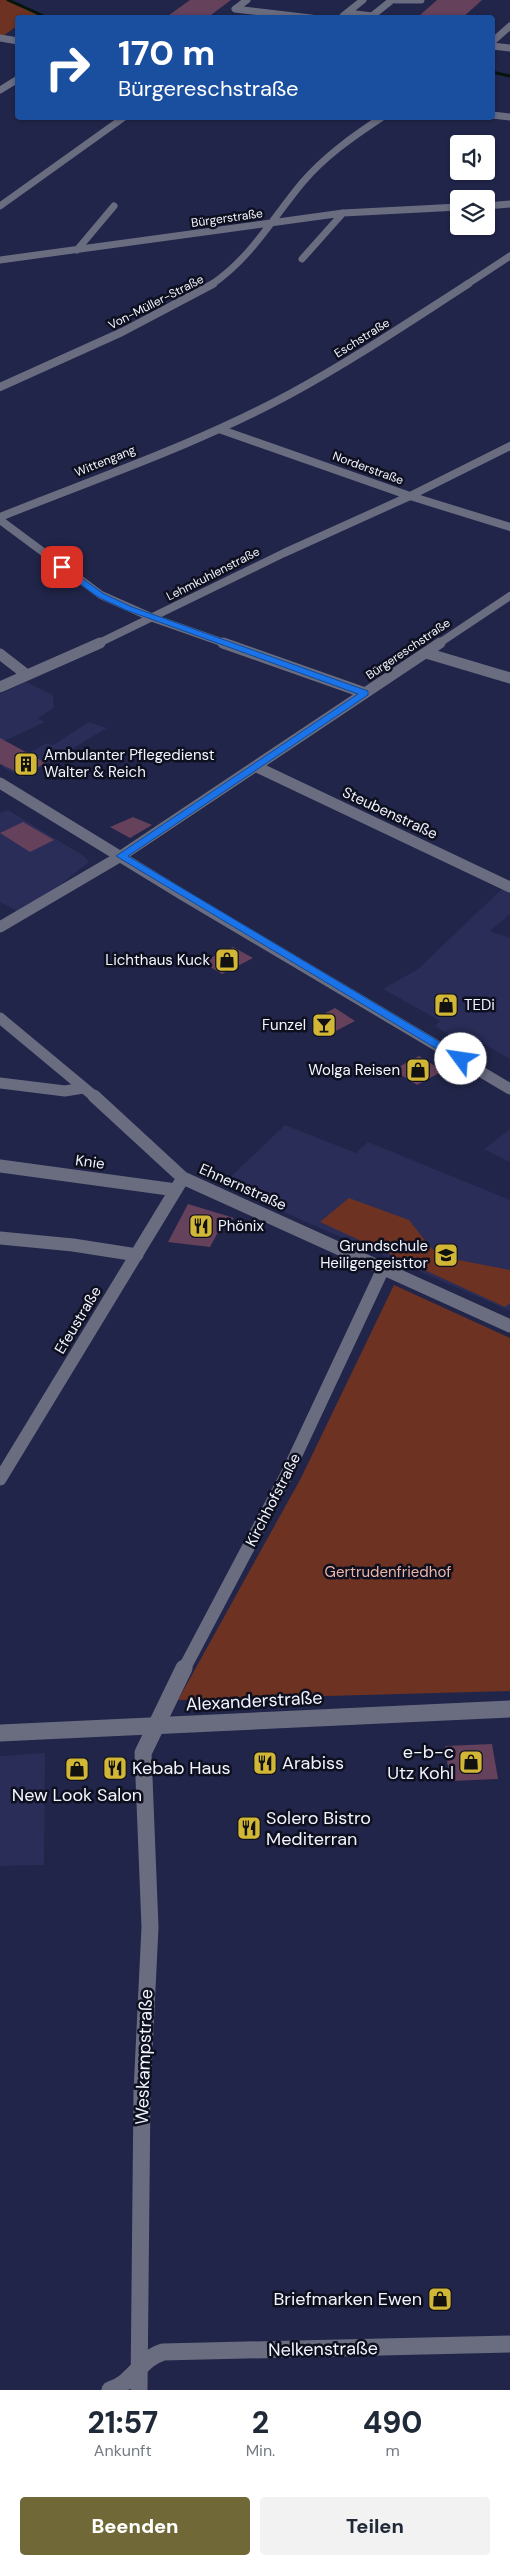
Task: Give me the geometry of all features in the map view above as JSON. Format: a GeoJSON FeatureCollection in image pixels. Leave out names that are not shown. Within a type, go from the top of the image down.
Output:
{"type":"FeatureCollection","features":[{"type":"Feature","properties":{"kind":"street"},"geometry":{"type":"LineString","coordinates":[[247,0],[235,9],[286,15]]}},
{"type":"Feature","properties":{"kind":"street"},"geometry":{"type":"LineString","coordinates":[[345,15],[363,0]]}},
{"type":"Feature","properties":{"kind":"street"},"geometry":{"type":"LineString","coordinates":[[373,15],[392,0]]}},
{"type":"Feature","properties":{"kind":"street"},"geometry":{"type":"LineString","coordinates":[[396,0],[421,0]]}},
{"type":"Feature","properties":{"kind":"street"},"geometry":{"type":"LineString","coordinates":[[347,13],[364,15]]}},
{"type":"Feature","properties":{"kind":"street"},"geometry":{"type":"LineString","coordinates":[[495,41],[510,26]]}},
{"type":"Feature","properties":{"kind":"street"},"geometry":{"type":"LineString","coordinates":[[0,38],[15,40]]}},
{"type":"Feature","properties":{"kind":"street"},"geometry":{"type":"LineString","coordinates":[[495,45],[510,48]]}},
{"type":"Feature","properties":{"kind":"street"},"geometry":{"type":"LineString","coordinates":[[0,90],[15,81]]}},
{"type":"Feature","properties":{"kind":"street"},"geometry":{"type":"LineString","coordinates":[[495,115],[510,117]]}},
{"type":"Feature","properties":{"kind":"street"},"geometry":{"type":"LineString","coordinates":[[0,206],[120,120]]}},
{"type":"Feature","properties":{"kind":"street","name":"Von-Müller-Straße"},"geometry":{"type":"LineString","coordinates":[[0,388],[188,300],[237,266],[263,239],[292,196],[315,169],[344,144],[378,120]]}},
{"type":"Feature","properties":{"kind":"street"},"geometry":{"type":"LineString","coordinates":[[495,205],[510,204]]}},
{"type":"Feature","properties":{"kind":"street"},"geometry":{"type":"LineString","coordinates":[[77,250],[114,206]]}},
{"type":"Feature","properties":{"kind":"street","name":"Bürgerstraße"},"geometry":{"type":"LineString","coordinates":[[0,260],[343,213],[450,207]]}},
{"type":"Feature","properties":{"kind":"street"},"geometry":{"type":"LineString","coordinates":[[302,259],[343,213]]}},
{"type":"Feature","properties":{"kind":"street","name":"Eschstraße"},"geometry":{"type":"LineString","coordinates":[[219,428],[290,394],[347,362],[510,256]]}},
{"type":"Feature","properties":{"kind":"street","name":"Norderstraße"},"geometry":{"type":"LineString","coordinates":[[219,428],[410,496],[510,526]]}},
{"type":"Feature","properties":{"kind":"street","name":"Wittengang"},"geometry":{"type":"LineString","coordinates":[[0,519],[219,428]]}},
{"type":"Feature","properties":{"kind":"street","name":"Lehmkuhlenstraße"},"geometry":{"type":"LineString","coordinates":[[0,686],[153,618],[284,553],[410,496],[510,446]]}},
{"type":"Feature","properties":{"kind":"street"},"geometry":{"type":"LineString","coordinates":[[0,519],[101,595],[153,618],[365,693]]}},
{"type":"Feature","properties":{"kind":"street","name":"Bürgereschstraße"},"geometry":{"type":"LineString","coordinates":[[0,927],[121,856],[257,767],[510,596]]}},
{"type":"Feature","properties":{"kind":"street"},"geometry":{"type":"LineString","coordinates":[[426,652],[510,678]]}},
{"type":"Feature","properties":{"kind":"street"},"geometry":{"type":"LineString","coordinates":[[0,654],[28,675]]}},
{"type":"Feature","properties":{"kind":"street","name":"Steubenstraße"},"geometry":{"type":"LineString","coordinates":[[257,767],[510,887]]}},
{"type":"Feature","properties":{"kind":"street"},"geometry":{"type":"LineString","coordinates":[[0,783],[510,1089]]}},
{"type":"Feature","properties":{"kind":"street","name":"Ehnernstraße"},"geometry":{"type":"LineString","coordinates":[[0,1018],[83,1088],[184,1178],[510,1326]]}},
{"type":"Feature","properties":{"kind":"street"},"geometry":{"type":"LineString","coordinates":[[0,1083],[65,1091],[83,1088]]}},
{"type":"Feature","properties":{"kind":"street","name":"Knie"},"geometry":{"type":"LineString","coordinates":[[0,1166],[176,1190]]}},
{"type":"Feature","properties":{"kind":"street","name":"Efeustraße"},"geometry":{"type":"LineString","coordinates":[[0,1479],[184,1178]]}},
{"type":"Feature","properties":{"kind":"street"},"geometry":{"type":"LineString","coordinates":[[0,1238],[73,1245],[137,1255]]}},
{"type":"Feature","properties":{"kind":"street","name":"Kirchhofstraße"},"geometry":{"type":"LineString","coordinates":[[154,1726],[286,1476],[383,1269]]}},
{"type":"Feature","properties":{"kind":"street","name":"Alexanderstraße"},"geometry":{"type":"LineString","coordinates":[[0,1733],[510,1709]]}},
{"type":"Feature","properties":{"kind":"street","name":"Weskampstraße"},"geometry":{"type":"LineString","coordinates":[[139,2390],[138,2332],[142,2092],[150,1927],[143,1753],[154,1726]]}},
{"type":"Feature","properties":{"kind":"street","name":"Nelkenstraße"},"geometry":{"type":"LineString","coordinates":[[110,2390],[127,2384],[146,2358],[163,2352],[510,2344]]}},
{"type":"Feature","properties":{"kind":"shaded area"},"geometry":{"type":"Polygon","coordinates":[[[26,682],[53,695],[54,708],[38,718],[45,722],[0,743],[0,694],[26,682]]]}},
{"type":"Feature","properties":{"kind":"shaded area"},"geometry":{"type":"Polygon","coordinates":[[[89,722],[107,728],[23,778],[2,767],[47,743],[53,745],[89,722]]]}},
{"type":"Feature","properties":{"kind":"shaded area"},"geometry":{"type":"Polygon","coordinates":[[[8,810],[84,856],[89,862],[23,914],[0,902],[0,813],[8,810]]]}},
{"type":"Feature","properties":{"kind":"shaded area"},"geometry":{"type":"Polygon","coordinates":[[[506,885],[510,887],[510,914],[490,931],[510,938],[510,1059],[472,1037],[459,1041],[435,1026],[440,1021],[383,989],[418,969],[506,885]]]}},
{"type":"Feature","properties":{"kind":"shaded area","name":"Grundschule Heiligengeisttor"},"geometry":{"type":"Polygon","coordinates":[[[285,1125],[356,1153],[368,1142],[510,1200],[510,1311],[222,1185],[285,1125]]]}},
{"type":"Feature","properties":{"kind":"shaded area"},"geometry":{"type":"Polygon","coordinates":[[[510,1129],[510,1162],[484,1149],[510,1129]]]}},
{"type":"Feature","properties":{"kind":"shaded area"},"geometry":{"type":"Polygon","coordinates":[[[45,1753],[44,1865],[0,1866],[0,1756],[45,1753]]]}},
{"type":"Feature","properties":{"kind":"green space"},"geometry":{"type":"Polygon","coordinates":[[[0,0],[8,0],[37,14],[15,15],[15,27],[0,38],[0,0]]]}},
{"type":"Feature","properties":{"kind":"green space"},"geometry":{"type":"Polygon","coordinates":[[[349,1198],[409,1220],[431,1248],[443,1257],[510,1270],[510,1303],[505,1307],[320,1222],[349,1198]]]}},
{"type":"Feature","properties":{"kind":"green space","name":"Gertrudenfriedhof"},"geometry":{"type":"Polygon","coordinates":[[[394,1285],[510,1338],[510,1691],[178,1700],[301,1478],[394,1285]]]}},
{"type":"Feature","properties":{"kind":"building"},"geometry":{"type":"Polygon","coordinates":[[[190,0],[231,0],[211,15],[169,15],[190,0]]]}},
{"type":"Feature","properties":{"kind":"building"},"geometry":{"type":"Polygon","coordinates":[[[437,0],[482,0],[465,15],[420,15],[437,0]]]}},
{"type":"Feature","properties":{"kind":"building"},"geometry":{"type":"Polygon","coordinates":[[[0,738],[46,763],[23,775],[0,764],[0,738]]]}},
{"type":"Feature","properties":{"kind":"building"},"geometry":{"type":"Polygon","coordinates":[[[133,817],[152,825],[130,838],[110,827],[133,817]]]}},
{"type":"Feature","properties":{"kind":"building"},"geometry":{"type":"Polygon","coordinates":[[[23,822],[54,840],[30,852],[0,833],[23,822]]]}},
{"type":"Feature","properties":{"kind":"building","name":"Lichthaus Kuck"},"geometry":{"type":"Polygon","coordinates":[[[233,947],[253,958],[222,974],[202,962],[233,947]]]}},
{"type":"Feature","properties":{"kind":"building"},"geometry":{"type":"Polygon","coordinates":[[[335,1008],[355,1021],[332,1033],[312,1020],[335,1008]]]}},
{"type":"Feature","properties":{"kind":"building","name":"Wolga Reisen"},"geometry":{"type":"Polygon","coordinates":[[[419,1056],[443,1071],[417,1085],[393,1070],[419,1056]]]}},
{"type":"Feature","properties":{"kind":"building","name":"Phönix"},"geometry":{"type":"Polygon","coordinates":[[[188,1204],[234,1218],[217,1234],[210,1247],[168,1242],[188,1204]]]}},
{"type":"Feature","properties":{"kind":"building","name":"e-b-c Utz Kohl"},"geometry":{"type":"Polygon","coordinates":[[[492,1744],[498,1779],[450,1781],[445,1746],[492,1744]]]}},
{"type":"Feature","properties":{"kind":"waterway"},"geometry":{"type":"LineString","coordinates":[[8,0],[41,15]]}},
{"type":"Feature","properties":{"kind":"waterway"},"geometry":{"type":"LineString","coordinates":[[495,73],[510,76]]}},
{"type":"Feature","properties":{"kind":"place","name":"Ambulanter Pflegedienst Walter & Reich"},"geometry":{"type":"Point","coordinates":[26,764]}},
{"type":"Feature","properties":{"kind":"place","name":"Lichthaus Kuck"},"geometry":{"type":"Point","coordinates":[227,960]}},
{"type":"Feature","properties":{"kind":"place","name":"TEDi"},"geometry":{"type":"Point","coordinates":[446,1005]}},
{"type":"Feature","properties":{"kind":"place","name":"Funzel"},"geometry":{"type":"Point","coordinates":[324,1025]}},
{"type":"Feature","properties":{"kind":"place","name":"Wolga Reisen"},"geometry":{"type":"Point","coordinates":[418,1070]}},
{"type":"Feature","properties":{"kind":"place","name":"Phönix"},"geometry":{"type":"Point","coordinates":[201,1226]}},
{"type":"Feature","properties":{"kind":"place","name":"Grundschule Heiligengeisttor"},"geometry":{"type":"Point","coordinates":[446,1255]}},
{"type":"Feature","properties":{"kind":"place","name":"e-b-c Utz Kohl"},"geometry":{"type":"Point","coordinates":[471,1762]}},
{"type":"Feature","properties":{"kind":"place","name":"Arabiss"},"geometry":{"type":"Point","coordinates":[265,1763]}},
{"type":"Feature","properties":{"kind":"place","name":"Kebab Haus"},"geometry":{"type":"Point","coordinates":[115,1768]}},
{"type":"Feature","properties":{"kind":"place","name":"New Look Salon"},"geometry":{"type":"Point","coordinates":[77,1769]}},
{"type":"Feature","properties":{"kind":"place","name":"Solero Bistro Mediterran"},"geometry":{"type":"Point","coordinates":[249,1828]}},
{"type":"Feature","properties":{"kind":"place","name":"Briefmarken Ewen"},"geometry":{"type":"Point","coordinates":[440,2299]}},
{"type":"Feature","properties":{"kind":"route"},"geometry":{"type":"LineString","coordinates":[[62,567],[101,595],[153,618],[365,693],[257,767],[121,856],[183,895],[461,1059]]}}]}
